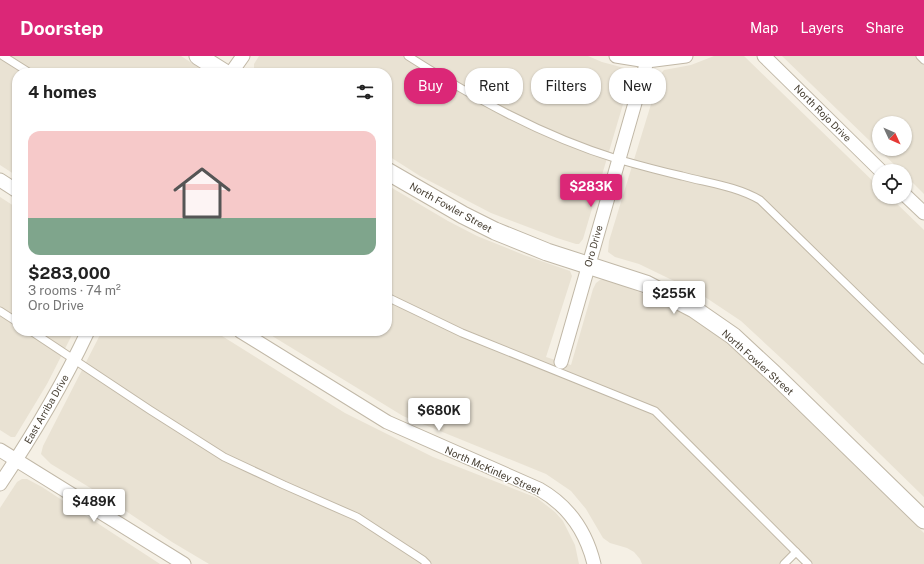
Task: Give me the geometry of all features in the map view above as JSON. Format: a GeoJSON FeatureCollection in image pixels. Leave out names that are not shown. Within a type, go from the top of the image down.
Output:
{"type":"FeatureCollection","features":[{"type":"Feature","properties":{"kind":"street"},"geometry":{"type":"LineString","coordinates":[[198,56],[217,68]]}},
{"type":"Feature","properties":{"kind":"street"},"geometry":{"type":"LineString","coordinates":[[235,68],[243,56]]}},
{"type":"Feature","properties":{"kind":"street"},"geometry":{"type":"LineString","coordinates":[[616,56],[647,62],[668,60],[686,56]]}},
{"type":"Feature","properties":{"kind":"street","name":"North Rojo Drive"},"geometry":{"type":"LineString","coordinates":[[764,56],[874,164]]}},
{"type":"Feature","properties":{"kind":"street","name":"Oro Drive"},"geometry":{"type":"LineString","coordinates":[[560,367],[647,62]]}},
{"type":"Feature","properties":{"kind":"street","name":"North Fowler Street"},"geometry":{"type":"LineString","coordinates":[[392,174],[463,215],[495,231],[547,252],[646,284],[694,309],[733,336],[924,520]]}},
{"type":"Feature","properties":{"kind":"street"},"geometry":{"type":"LineString","coordinates":[[0,180],[12,188]]}},
{"type":"Feature","properties":{"kind":"street"},"geometry":{"type":"LineString","coordinates":[[912,201],[924,213]]}},
{"type":"Feature","properties":{"kind":"street","name":"East Arriba Drive"},"geometry":{"type":"LineString","coordinates":[[0,484],[53,400],[86,336]]}},
{"type":"Feature","properties":{"kind":"street","name":"North McKinley Street"},"geometry":{"type":"LineString","coordinates":[[248,336],[387,422],[554,498],[574,520],[584,535],[591,551],[594,564]]}},
{"type":"Feature","properties":{"kind":"street"},"geometry":{"type":"LineString","coordinates":[[0,450],[184,564]]}},
{"type":"Feature","properties":{"kind":"lane"},"geometry":{"type":"LineString","coordinates":[[3,56],[22,68]]}},
{"type":"Feature","properties":{"kind":"lane"},"geometry":{"type":"LineString","coordinates":[[408,56],[451,84],[515,118],[577,146],[681,176],[732,188],[760,200],[924,360]]}},
{"type":"Feature","properties":{"kind":"lane"},"geometry":{"type":"LineString","coordinates":[[920,56],[924,60]]}},
{"type":"Feature","properties":{"kind":"lane"},"geometry":{"type":"LineString","coordinates":[[392,299],[462,333],[560,367],[655,411],[808,564]]}},
{"type":"Feature","properties":{"kind":"lane"},"geometry":{"type":"LineString","coordinates":[[0,311],[12,319]]}},
{"type":"Feature","properties":{"kind":"lane"},"geometry":{"type":"LineString","coordinates":[[39,336],[224,457],[284,486],[357,517],[427,564]]}},
{"type":"Feature","properties":{"kind":"lane"},"geometry":{"type":"LineString","coordinates":[[784,564],[796,552]]}},
{"type":"Feature","properties":{"kind":"shaded area"},"geometry":{"type":"Polygon","coordinates":[[[0,56],[181,56],[199,68],[12,68],[12,173],[0,165],[0,56]]]}},
{"type":"Feature","properties":{"kind":"shaded area"},"geometry":{"type":"Polygon","coordinates":[[[259,56],[588,56],[602,62],[624,68],[609,68],[609,104],[623,104],[583,239],[579,244],[576,244],[491,213],[420,176],[392,158],[392,68],[254,68],[254,64],[259,56]]]}},
{"type":"Feature","properties":{"kind":"shaded area"},"geometry":{"type":"Polygon","coordinates":[[[714,56],[744,56],[872,180],[872,204],[897,204],[924,230],[924,497],[796,372],[741,321],[699,293],[639,264],[615,257],[608,252],[609,241],[651,104],[666,104],[666,70],[691,65],[714,56]]]}},
{"type":"Feature","properties":{"kind":"shaded area"},"geometry":{"type":"Polygon","coordinates":[[[782,56],[924,56],[924,194],[912,182],[912,164],[894,164],[885,156],[912,156],[912,116],[872,116],[872,143],[782,56]]]}},
{"type":"Feature","properties":{"kind":"shaded area"},"geometry":{"type":"Polygon","coordinates":[[[392,188],[448,221],[477,236],[524,255],[570,271],[572,276],[546,357],[571,365],[593,289],[596,283],[605,279],[657,299],[715,333],[751,365],[924,533],[924,564],[808,564],[796,552],[784,564],[642,564],[634,552],[627,548],[610,543],[603,538],[586,509],[571,491],[546,474],[403,416],[272,336],[392,336],[392,188]]]}},
{"type":"Feature","properties":{"kind":"shaded area"},"geometry":{"type":"Polygon","coordinates":[[[0,197],[12,205],[12,336],[71,336],[47,384],[15,437],[11,437],[0,430],[0,197]]]}},
{"type":"Feature","properties":{"kind":"shaded area"},"geometry":{"type":"Polygon","coordinates":[[[99,336],[222,336],[345,413],[433,457],[537,498],[555,512],[563,521],[575,545],[579,564],[209,564],[51,464],[41,454],[43,446],[99,336]]]}},
{"type":"Feature","properties":{"kind":"shaded area"},"geometry":{"type":"Polygon","coordinates":[[[22,479],[27,479],[42,487],[160,564],[0,564],[0,508],[17,482],[22,479]]]}}]}
